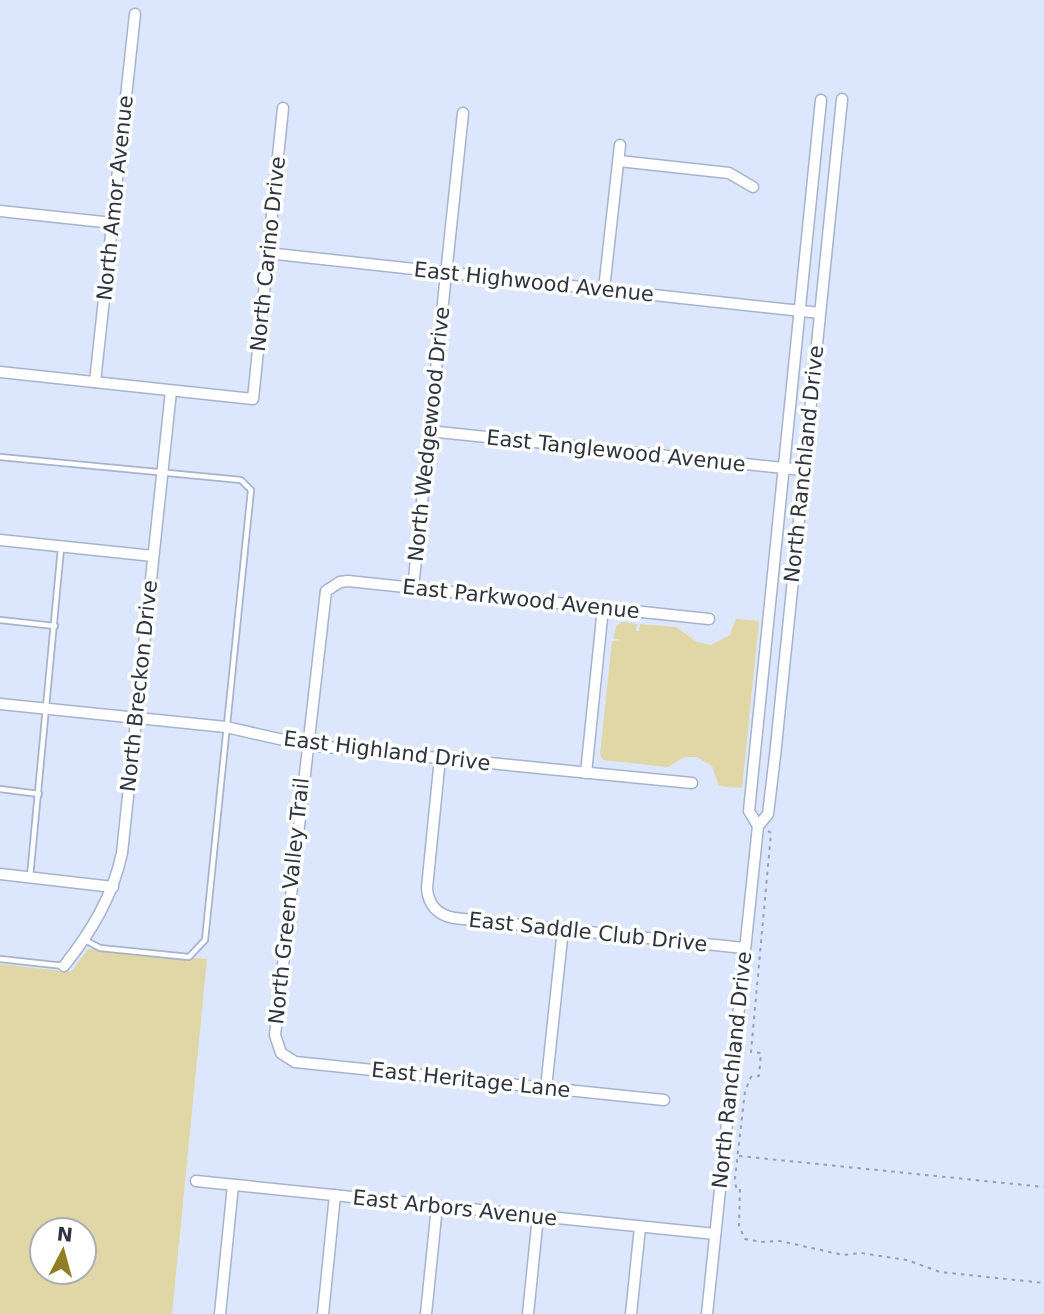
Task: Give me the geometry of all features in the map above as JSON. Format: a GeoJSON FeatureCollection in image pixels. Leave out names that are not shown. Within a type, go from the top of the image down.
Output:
{"type":"FeatureCollection","features":[{"type":"Feature","properties":{"kind":"street","name":"North Amor Avenue"},"geometry":{"type":"LineString","coordinates":[[95,382],[135,14]]}},
{"type":"Feature","properties":{"kind":"street","name":"North Ranchland Drive"},"geometry":{"type":"LineString","coordinates":[[707,1314],[758,826],[768,814],[775,756],[842,99]]}},
{"type":"Feature","properties":{"kind":"street","name":"North Ranchland Drive"},"geometry":{"type":"LineString","coordinates":[[758,826],[749,811],[821,100]]}},
{"type":"Feature","properties":{"kind":"street","name":"North Carino Drive"},"geometry":{"type":"LineString","coordinates":[[171,391],[253,399],[283,108]]}},
{"type":"Feature","properties":{"kind":"street","name":"North Wedgewood Drive"},"geometry":{"type":"LineString","coordinates":[[413,588],[463,113]]}},
{"type":"Feature","properties":{"kind":"street"},"geometry":{"type":"LineString","coordinates":[[604,289],[620,145]]}},
{"type":"Feature","properties":{"kind":"street"},"geometry":{"type":"LineString","coordinates":[[619,161],[729,173],[753,187]]}},
{"type":"Feature","properties":{"kind":"street"},"geometry":{"type":"LineString","coordinates":[[0,211],[113,223]]}},
{"type":"Feature","properties":{"kind":"street","name":"East Highwood Avenue"},"geometry":{"type":"LineString","coordinates":[[267,253],[820,313]]}},
{"type":"Feature","properties":{"kind":"street"},"geometry":{"type":"LineString","coordinates":[[0,372],[171,391]]}},
{"type":"Feature","properties":{"kind":"street","name":"North Breckon Drive"},"geometry":{"type":"LineString","coordinates":[[64,966],[85,940],[113,887],[122,853],[171,391]]}},
{"type":"Feature","properties":{"kind":"street","name":"East Tanglewood Avenue"},"geometry":{"type":"LineString","coordinates":[[429,431],[803,470]]}},
{"type":"Feature","properties":{"kind":"street"},"geometry":{"type":"LineString","coordinates":[[0,540],[153,556]]}},
{"type":"Feature","properties":{"kind":"street","name":"East Parkwood Avenue"},"geometry":{"type":"LineString","coordinates":[[333,586],[348,581],[709,619]]}},
{"type":"Feature","properties":{"kind":"street","name":"North Green Valley Trail"},"geometry":{"type":"LineString","coordinates":[[281,1053],[275,1035],[306,745],[323,600],[333,586]]}},
{"type":"Feature","properties":{"kind":"street"},"geometry":{"type":"LineString","coordinates":[[586,773],[603,608]]}},
{"type":"Feature","properties":{"kind":"street","name":"East Highland Drive"},"geometry":{"type":"LineString","coordinates":[[0,704],[226,727],[306,745],[692,783]]}},
{"type":"Feature","properties":{"kind":"street","name":"East Saddle Club Drive"},"geometry":{"type":"LineString","coordinates":[[440,758],[427,888],[435,910],[454,918],[744,948]]}},
{"type":"Feature","properties":{"kind":"street"},"geometry":{"type":"LineString","coordinates":[[0,874],[113,887]]}},
{"type":"Feature","properties":{"kind":"street"},"geometry":{"type":"LineString","coordinates":[[546,1088],[563,929]]}},
{"type":"Feature","properties":{"kind":"street","name":"East Heritage Lane"},"geometry":{"type":"LineString","coordinates":[[281,1053],[295,1062],[664,1100]]}},
{"type":"Feature","properties":{"kind":"street","name":"East Arbors Avenue"},"geometry":{"type":"LineString","coordinates":[[196,1181],[715,1234]]}},
{"type":"Feature","properties":{"kind":"street"},"geometry":{"type":"LineString","coordinates":[[220,1314],[233,1185]]}},
{"type":"Feature","properties":{"kind":"street"},"geometry":{"type":"LineString","coordinates":[[323,1314],[335,1195]]}},
{"type":"Feature","properties":{"kind":"street"},"geometry":{"type":"LineString","coordinates":[[426,1314],[437,1206]]}},
{"type":"Feature","properties":{"kind":"street"},"geometry":{"type":"LineString","coordinates":[[528,1314],[538,1216]]}},
{"type":"Feature","properties":{"kind":"street"},"geometry":{"type":"LineString","coordinates":[[631,1314],[640,1227]]}},
{"type":"Feature","properties":{"kind":"lane"},"geometry":{"type":"LineString","coordinates":[[0,457],[241,480],[251,490],[205,940],[189,957],[100,948],[85,940]]}},
{"type":"Feature","properties":{"kind":"lane"},"geometry":{"type":"LineString","coordinates":[[30,877],[61,547]]}},
{"type":"Feature","properties":{"kind":"lane"},"geometry":{"type":"LineString","coordinates":[[0,620],[55,626]]}},
{"type":"Feature","properties":{"kind":"lane"},"geometry":{"type":"LineString","coordinates":[[0,789],[38,794]]}},
{"type":"Feature","properties":{"kind":"lane"},"geometry":{"type":"LineString","coordinates":[[0,959],[64,966]]}},
{"type":"Feature","properties":{"kind":"path"},"geometry":{"type":"LineString","coordinates":[[758,826],[771,833],[751,1052],[761,1053],[759,1076],[751,1077],[745,1091],[736,1186],[740,1187],[739,1226],[745,1239],[780,1241],[843,1255],[860,1253],[907,1260],[940,1272],[1044,1283]]}},
{"type":"Feature","properties":{"kind":"path"},"geometry":{"type":"LineString","coordinates":[[738,1156],[1044,1187]]}},
{"type":"Feature","properties":{"kind":"shaded area"},"geometry":{"type":"Polygon","coordinates":[[[736,619],[759,621],[742,788],[719,786],[712,766],[697,757],[684,757],[668,767],[603,760],[600,754],[612,641],[621,640],[613,638],[617,625],[623,622],[637,624],[636,631],[639,631],[640,624],[676,627],[697,642],[711,645],[730,635],[736,619]]]}},
{"type":"Feature","properties":{"kind":"shaded area"},"geometry":{"type":"Polygon","coordinates":[[[88,949],[207,959],[172,1314],[0,1314],[0,964],[71,972],[88,949]]]}}]}
